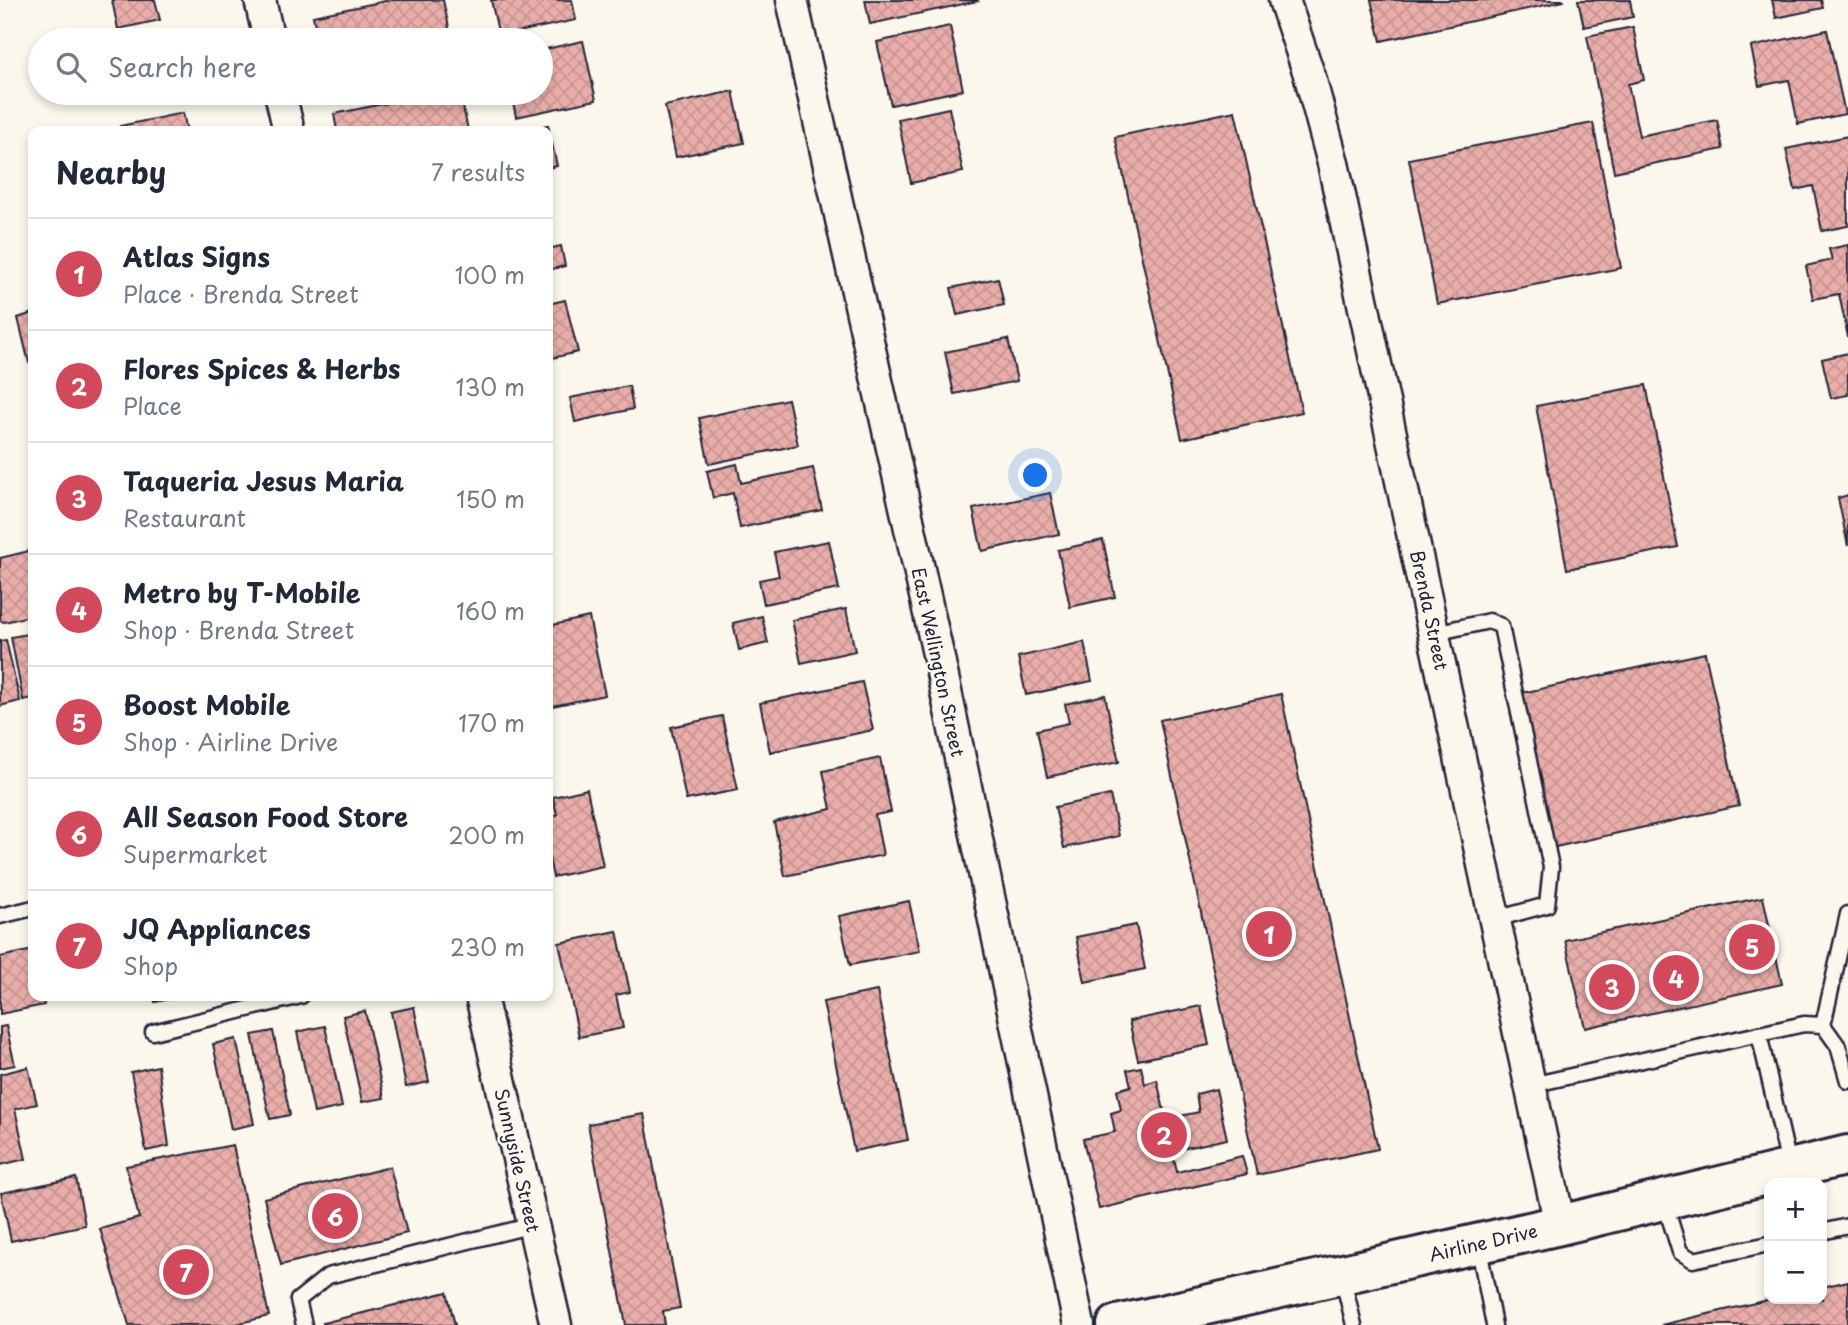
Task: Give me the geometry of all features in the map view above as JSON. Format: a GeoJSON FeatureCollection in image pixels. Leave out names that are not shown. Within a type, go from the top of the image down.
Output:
{"type":"FeatureCollection","features":[{"type":"Feature","properties":{"kind":"main road","name":"Airline Drive"},"geometry":{"type":"LineString","coordinates":[[1125,1324],[1560,1225],[1848,1155]]}},
{"type":"Feature","properties":{"kind":"street"},"geometry":{"type":"LineString","coordinates":[[260,0],[266,28]]}},
{"type":"Feature","properties":{"kind":"street","name":"East Wellington Street"},"geometry":{"type":"LineString","coordinates":[[792,0],[940,663],[1079,1325]]}},
{"type":"Feature","properties":{"kind":"street","name":"Brenda Street"},"geometry":{"type":"LineString","coordinates":[[1284,0],[1310,77],[1333,163],[1560,1225]]}},
{"type":"Feature","properties":{"kind":"street"},"geometry":{"type":"LineString","coordinates":[[283,105],[288,126]]}},
{"type":"Feature","properties":{"kind":"street","name":"Sunnyside Street"},"geometry":{"type":"LineString","coordinates":[[482,1001],[556,1325]]}},
{"type":"Feature","properties":{"kind":"lane"},"geometry":{"type":"LineString","coordinates":[[1435,633],[1489,621],[1501,626],[1551,867],[1548,905],[1496,919]]}},
{"type":"Feature","properties":{"kind":"lane"},"geometry":{"type":"LineString","coordinates":[[0,916],[28,909]]}},
{"type":"Feature","properties":{"kind":"lane"},"geometry":{"type":"LineString","coordinates":[[1848,914],[1823,1025],[1838,1046],[1848,1082]]}},
{"type":"Feature","properties":{"kind":"lane"},"geometry":{"type":"LineString","coordinates":[[153,1032],[280,1001]]}},
{"type":"Feature","properties":{"kind":"lane"},"geometry":{"type":"LineString","coordinates":[[1531,1085],[1804,1024],[1823,1025]]}},
{"type":"Feature","properties":{"kind":"lane"},"geometry":{"type":"LineString","coordinates":[[1759,1034],[1790,1169]]}},
{"type":"Feature","properties":{"kind":"lane"},"geometry":{"type":"LineString","coordinates":[[1663,1200],[1680,1252],[1693,1260],[1764,1245]]}},
{"type":"Feature","properties":{"kind":"lane"},"geometry":{"type":"LineString","coordinates":[[304,1325],[299,1300],[328,1276],[533,1225]]}},
{"type":"Feature","properties":{"kind":"lane"},"geometry":{"type":"LineString","coordinates":[[1827,1231],[1848,1226]]}},
{"type":"Feature","properties":{"kind":"lane"},"geometry":{"type":"LineString","coordinates":[[1478,1243],[1494,1325]]}},
{"type":"Feature","properties":{"kind":"lane"},"geometry":{"type":"LineString","coordinates":[[1342,1274],[1354,1325]]}},
{"type":"Feature","properties":{"kind":"building"},"geometry":{"type":"Polygon","coordinates":[[[112,0],[155,0],[160,20],[118,28],[112,0]]]}},
{"type":"Feature","properties":{"kind":"building"},"geometry":{"type":"Polygon","coordinates":[[[390,0],[443,0],[449,28],[316,28],[313,16],[390,0]]]}},
{"type":"Feature","properties":{"kind":"building"},"geometry":{"type":"Polygon","coordinates":[[[491,0],[572,0],[576,20],[538,28],[497,28],[491,0]]]}},
{"type":"Feature","properties":{"kind":"building"},"geometry":{"type":"Polygon","coordinates":[[[865,0],[977,0],[978,1],[870,24],[865,0]]]}},
{"type":"Feature","properties":{"kind":"building"},"geometry":{"type":"Polygon","coordinates":[[[1371,0],[1564,0],[1564,1],[1381,41],[1371,0]]]}},
{"type":"Feature","properties":{"kind":"building"},"geometry":{"type":"Polygon","coordinates":[[[1578,0],[1630,0],[1633,17],[1584,27],[1578,0]]]}},
{"type":"Feature","properties":{"kind":"building"},"geometry":{"type":"Polygon","coordinates":[[[1772,0],[1821,0],[1823,8],[1776,18],[1772,0]]]}},
{"type":"Feature","properties":{"kind":"building"},"geometry":{"type":"Polygon","coordinates":[[[950,26],[963,90],[891,105],[877,42],[950,26]]]}},
{"type":"Feature","properties":{"kind":"building"},"geometry":{"type":"Polygon","coordinates":[[[1633,27],[1644,80],[1628,84],[1639,136],[1717,120],[1723,149],[1614,172],[1587,36],[1633,27]]]}},
{"type":"Feature","properties":{"kind":"building"},"geometry":{"type":"Polygon","coordinates":[[[1827,30],[1845,114],[1798,124],[1789,80],[1759,86],[1751,47],[1827,30]]]}},
{"type":"Feature","properties":{"kind":"building"},"geometry":{"type":"Polygon","coordinates":[[[583,41],[596,100],[516,117],[514,105],[553,105],[553,47],[583,41]]]}},
{"type":"Feature","properties":{"kind":"building"},"geometry":{"type":"Polygon","coordinates":[[[733,91],[744,143],[676,157],[665,106],[733,91]]]}},
{"type":"Feature","properties":{"kind":"building"},"geometry":{"type":"Polygon","coordinates":[[[377,105],[463,105],[467,126],[336,126],[334,114],[377,105]]]}},
{"type":"Feature","properties":{"kind":"building"},"geometry":{"type":"Polygon","coordinates":[[[949,108],[963,172],[911,183],[898,119],[949,108]]]}},
{"type":"Feature","properties":{"kind":"building"},"geometry":{"type":"Polygon","coordinates":[[[1235,111],[1302,412],[1182,439],[1115,137],[1235,111]]]}},
{"type":"Feature","properties":{"kind":"building"},"geometry":{"type":"Polygon","coordinates":[[[183,113],[186,126],[120,126],[183,113]]]}},
{"type":"Feature","properties":{"kind":"building"},"geometry":{"type":"Polygon","coordinates":[[[1593,123],[1621,268],[1437,304],[1409,159],[1593,123]]]}},
{"type":"Feature","properties":{"kind":"building"},"geometry":{"type":"Polygon","coordinates":[[[1848,136],[1848,226],[1822,231],[1813,186],[1795,190],[1786,149],[1848,136]]]}},
{"type":"Feature","properties":{"kind":"building"},"geometry":{"type":"Polygon","coordinates":[[[553,148],[557,166],[553,167],[553,148]]]}},
{"type":"Feature","properties":{"kind":"building"},"geometry":{"type":"Polygon","coordinates":[[[1848,245],[1848,337],[1839,294],[1813,299],[1806,266],[1832,260],[1829,249],[1848,245]]]}},
{"type":"Feature","properties":{"kind":"building"},"geometry":{"type":"Polygon","coordinates":[[[561,246],[565,266],[553,269],[553,248],[561,246]]]}},
{"type":"Feature","properties":{"kind":"building"},"geometry":{"type":"Polygon","coordinates":[[[998,278],[1004,305],[957,315],[951,288],[998,278]]]}},
{"type":"Feature","properties":{"kind":"building"},"geometry":{"type":"Polygon","coordinates":[[[565,300],[578,352],[553,358],[553,303],[565,300]]]}},
{"type":"Feature","properties":{"kind":"building"},"geometry":{"type":"Polygon","coordinates":[[[28,315],[28,359],[18,318],[28,315]]]}},
{"type":"Feature","properties":{"kind":"building"},"geometry":{"type":"Polygon","coordinates":[[[1008,339],[1017,381],[954,394],[945,352],[1008,339]]]}},
{"type":"Feature","properties":{"kind":"building"},"geometry":{"type":"Polygon","coordinates":[[[1848,353],[1848,395],[1831,398],[1822,359],[1848,353]]]}},
{"type":"Feature","properties":{"kind":"building"},"geometry":{"type":"Polygon","coordinates":[[[1646,385],[1678,547],[1567,569],[1536,406],[1646,385]]]}},
{"type":"Feature","properties":{"kind":"building"},"geometry":{"type":"Polygon","coordinates":[[[629,386],[633,409],[575,422],[570,398],[629,386]]]}},
{"type":"Feature","properties":{"kind":"building"},"geometry":{"type":"Polygon","coordinates":[[[788,399],[798,445],[709,464],[699,418],[788,399]]]}},
{"type":"Feature","properties":{"kind":"building"},"geometry":{"type":"Polygon","coordinates":[[[737,464],[741,483],[813,468],[822,510],[740,528],[733,493],[713,498],[707,471],[737,464]]]}},
{"type":"Feature","properties":{"kind":"building"},"geometry":{"type":"Polygon","coordinates":[[[1050,493],[1059,534],[982,551],[973,509],[1050,493]]]}},
{"type":"Feature","properties":{"kind":"building"},"geometry":{"type":"Polygon","coordinates":[[[1848,495],[1848,546],[1838,498],[1848,495]]]}},
{"type":"Feature","properties":{"kind":"building"},"geometry":{"type":"Polygon","coordinates":[[[1103,540],[1115,597],[1070,607],[1058,550],[1103,540]]]}},
{"type":"Feature","properties":{"kind":"building"},"geometry":{"type":"Polygon","coordinates":[[[829,541],[839,589],[764,604],[759,580],[779,576],[774,552],[829,541]]]}},
{"type":"Feature","properties":{"kind":"building"},"geometry":{"type":"Polygon","coordinates":[[[28,551],[28,616],[0,621],[0,558],[28,551]]]}},
{"type":"Feature","properties":{"kind":"building"},"geometry":{"type":"Polygon","coordinates":[[[846,609],[855,651],[801,663],[792,620],[846,609]]]}},
{"type":"Feature","properties":{"kind":"building"},"geometry":{"type":"Polygon","coordinates":[[[762,616],[768,643],[739,650],[733,623],[762,616]]]}},
{"type":"Feature","properties":{"kind":"building"},"geometry":{"type":"Polygon","coordinates":[[[589,617],[605,695],[553,706],[553,625],[589,617]]]}},
{"type":"Feature","properties":{"kind":"building"},"geometry":{"type":"Polygon","coordinates":[[[28,634],[28,699],[23,700],[11,637],[28,634]]]}},
{"type":"Feature","properties":{"kind":"building"},"geometry":{"type":"Polygon","coordinates":[[[6,640],[20,701],[0,706],[0,641],[6,640]]]}},
{"type":"Feature","properties":{"kind":"building"},"geometry":{"type":"Polygon","coordinates":[[[1084,642],[1092,681],[1026,695],[1018,657],[1084,642]]]}},
{"type":"Feature","properties":{"kind":"building"},"geometry":{"type":"Polygon","coordinates":[[[1705,653],[1739,806],[1551,848],[1517,694],[1705,653]]]}},
{"type":"Feature","properties":{"kind":"building"},"geometry":{"type":"Polygon","coordinates":[[[862,682],[873,730],[770,752],[760,703],[862,682]]]}},
{"type":"Feature","properties":{"kind":"building"},"geometry":{"type":"Polygon","coordinates":[[[1281,694],[1378,1149],[1257,1175],[1160,720],[1281,694]]]}},
{"type":"Feature","properties":{"kind":"building"},"geometry":{"type":"Polygon","coordinates":[[[1105,695],[1119,762],[1047,777],[1037,730],[1069,723],[1065,704],[1105,695]]]}},
{"type":"Feature","properties":{"kind":"building"},"geometry":{"type":"Polygon","coordinates":[[[722,716],[738,790],[686,800],[671,727],[722,716]]]}},
{"type":"Feature","properties":{"kind":"building"},"geometry":{"type":"Polygon","coordinates":[[[880,758],[891,812],[875,815],[883,855],[785,876],[774,822],[831,809],[823,771],[880,758]]]}},
{"type":"Feature","properties":{"kind":"building"},"geometry":{"type":"Polygon","coordinates":[[[587,789],[603,866],[553,877],[553,816],[557,815],[553,797],[587,789]]]}},
{"type":"Feature","properties":{"kind":"building"},"geometry":{"type":"Polygon","coordinates":[[[1110,795],[1119,836],[1064,848],[1055,807],[1110,795]]]}},
{"type":"Feature","properties":{"kind":"building"},"geometry":{"type":"Polygon","coordinates":[[[1763,897],[1782,984],[1585,1028],[1565,940],[1763,897]]]}},
{"type":"Feature","properties":{"kind":"building"},"geometry":{"type":"Polygon","coordinates":[[[909,901],[920,951],[850,965],[839,916],[909,901]]]}},
{"type":"Feature","properties":{"kind":"building"},"geometry":{"type":"Polygon","coordinates":[[[1136,925],[1145,969],[1085,982],[1076,937],[1136,925]]]}},
{"type":"Feature","properties":{"kind":"building"},"geometry":{"type":"Polygon","coordinates":[[[617,931],[630,992],[616,995],[623,1028],[579,1037],[559,943],[617,931]]]}},
{"type":"Feature","properties":{"kind":"building"},"geometry":{"type":"Polygon","coordinates":[[[28,951],[28,1001],[43,1001],[44,1005],[0,1014],[0,957],[28,951]]]}},
{"type":"Feature","properties":{"kind":"building"},"geometry":{"type":"Polygon","coordinates":[[[877,991],[908,1140],[854,1151],[823,1002],[877,991]]]}},
{"type":"Feature","properties":{"kind":"building"},"geometry":{"type":"Polygon","coordinates":[[[1201,1006],[1209,1045],[1138,1060],[1129,1021],[1201,1006]]]}},
{"type":"Feature","properties":{"kind":"building"},"geometry":{"type":"Polygon","coordinates":[[[414,1007],[429,1082],[406,1087],[391,1012],[414,1007]]]}},
{"type":"Feature","properties":{"kind":"building"},"geometry":{"type":"Polygon","coordinates":[[[365,1011],[384,1098],[362,1102],[343,1016],[365,1011]]]}},
{"type":"Feature","properties":{"kind":"building"},"geometry":{"type":"Polygon","coordinates":[[[6,1026],[15,1065],[0,1068],[0,1027],[6,1026]]]}},
{"type":"Feature","properties":{"kind":"building"},"geometry":{"type":"Polygon","coordinates":[[[325,1026],[342,1107],[314,1113],[297,1032],[325,1026]]]}},
{"type":"Feature","properties":{"kind":"building"},"geometry":{"type":"Polygon","coordinates":[[[273,1031],[290,1115],[270,1119],[252,1035],[273,1031]]]}},
{"type":"Feature","properties":{"kind":"building"},"geometry":{"type":"Polygon","coordinates":[[[236,1039],[254,1124],[231,1129],[213,1044],[236,1039]]]}},
{"type":"Feature","properties":{"kind":"building"},"geometry":{"type":"Polygon","coordinates":[[[158,1066],[169,1146],[146,1151],[131,1072],[158,1066]]]}},
{"type":"Feature","properties":{"kind":"building"},"geometry":{"type":"Polygon","coordinates":[[[28,1067],[37,1104],[15,1109],[26,1159],[0,1165],[0,1074],[28,1067]]]}},
{"type":"Feature","properties":{"kind":"building"},"geometry":{"type":"Polygon","coordinates":[[[1141,1067],[1145,1084],[1157,1080],[1166,1119],[1199,1112],[1196,1094],[1216,1089],[1227,1139],[1172,1151],[1177,1172],[1242,1156],[1247,1174],[1099,1209],[1083,1139],[1115,1132],[1111,1113],[1121,1110],[1117,1090],[1131,1086],[1127,1070],[1141,1067]]]}},
{"type":"Feature","properties":{"kind":"building"},"geometry":{"type":"Polygon","coordinates":[[[644,1114],[680,1308],[663,1311],[665,1325],[626,1325],[588,1124],[644,1114]]]}},
{"type":"Feature","properties":{"kind":"building"},"geometry":{"type":"Polygon","coordinates":[[[233,1145],[269,1316],[232,1325],[129,1325],[100,1229],[139,1218],[126,1166],[233,1145]]]}},
{"type":"Feature","properties":{"kind":"building"},"geometry":{"type":"Polygon","coordinates":[[[390,1167],[407,1233],[281,1265],[264,1198],[390,1167]]]}},
{"type":"Feature","properties":{"kind":"building"},"geometry":{"type":"Polygon","coordinates":[[[76,1178],[85,1225],[11,1241],[1,1193],[76,1178]]]}},
{"type":"Feature","properties":{"kind":"building"},"geometry":{"type":"Polygon","coordinates":[[[1848,1281],[1848,1325],[1661,1325],[1764,1301],[1764,1304],[1827,1304],[1827,1286],[1848,1281]]]}},
{"type":"Feature","properties":{"kind":"building"},"geometry":{"type":"Polygon","coordinates":[[[447,1292],[455,1325],[323,1323],[447,1292]]]}},
{"type":"Feature","properties":{"kind":"place","name":"Atlas Signs"},"geometry":{"type":"Point","coordinates":[1269,934]}},
{"type":"Feature","properties":{"kind":"place","name":"Boost Mobile"},"geometry":{"type":"Point","coordinates":[1752,947]}},
{"type":"Feature","properties":{"kind":"place","name":"Metro by T-Mobile"},"geometry":{"type":"Point","coordinates":[1676,978]}},
{"type":"Feature","properties":{"kind":"place","name":"Taqueria Jesus Maria"},"geometry":{"type":"Point","coordinates":[1612,987]}},
{"type":"Feature","properties":{"kind":"place","name":"Flores Spices & Herbs"},"geometry":{"type":"Point","coordinates":[1164,1135]}},
{"type":"Feature","properties":{"kind":"place","name":"All Season Food Store"},"geometry":{"type":"Point","coordinates":[335,1216]}},
{"type":"Feature","properties":{"kind":"place","name":"JQ Appliances"},"geometry":{"type":"Point","coordinates":[186,1272]}}]}
